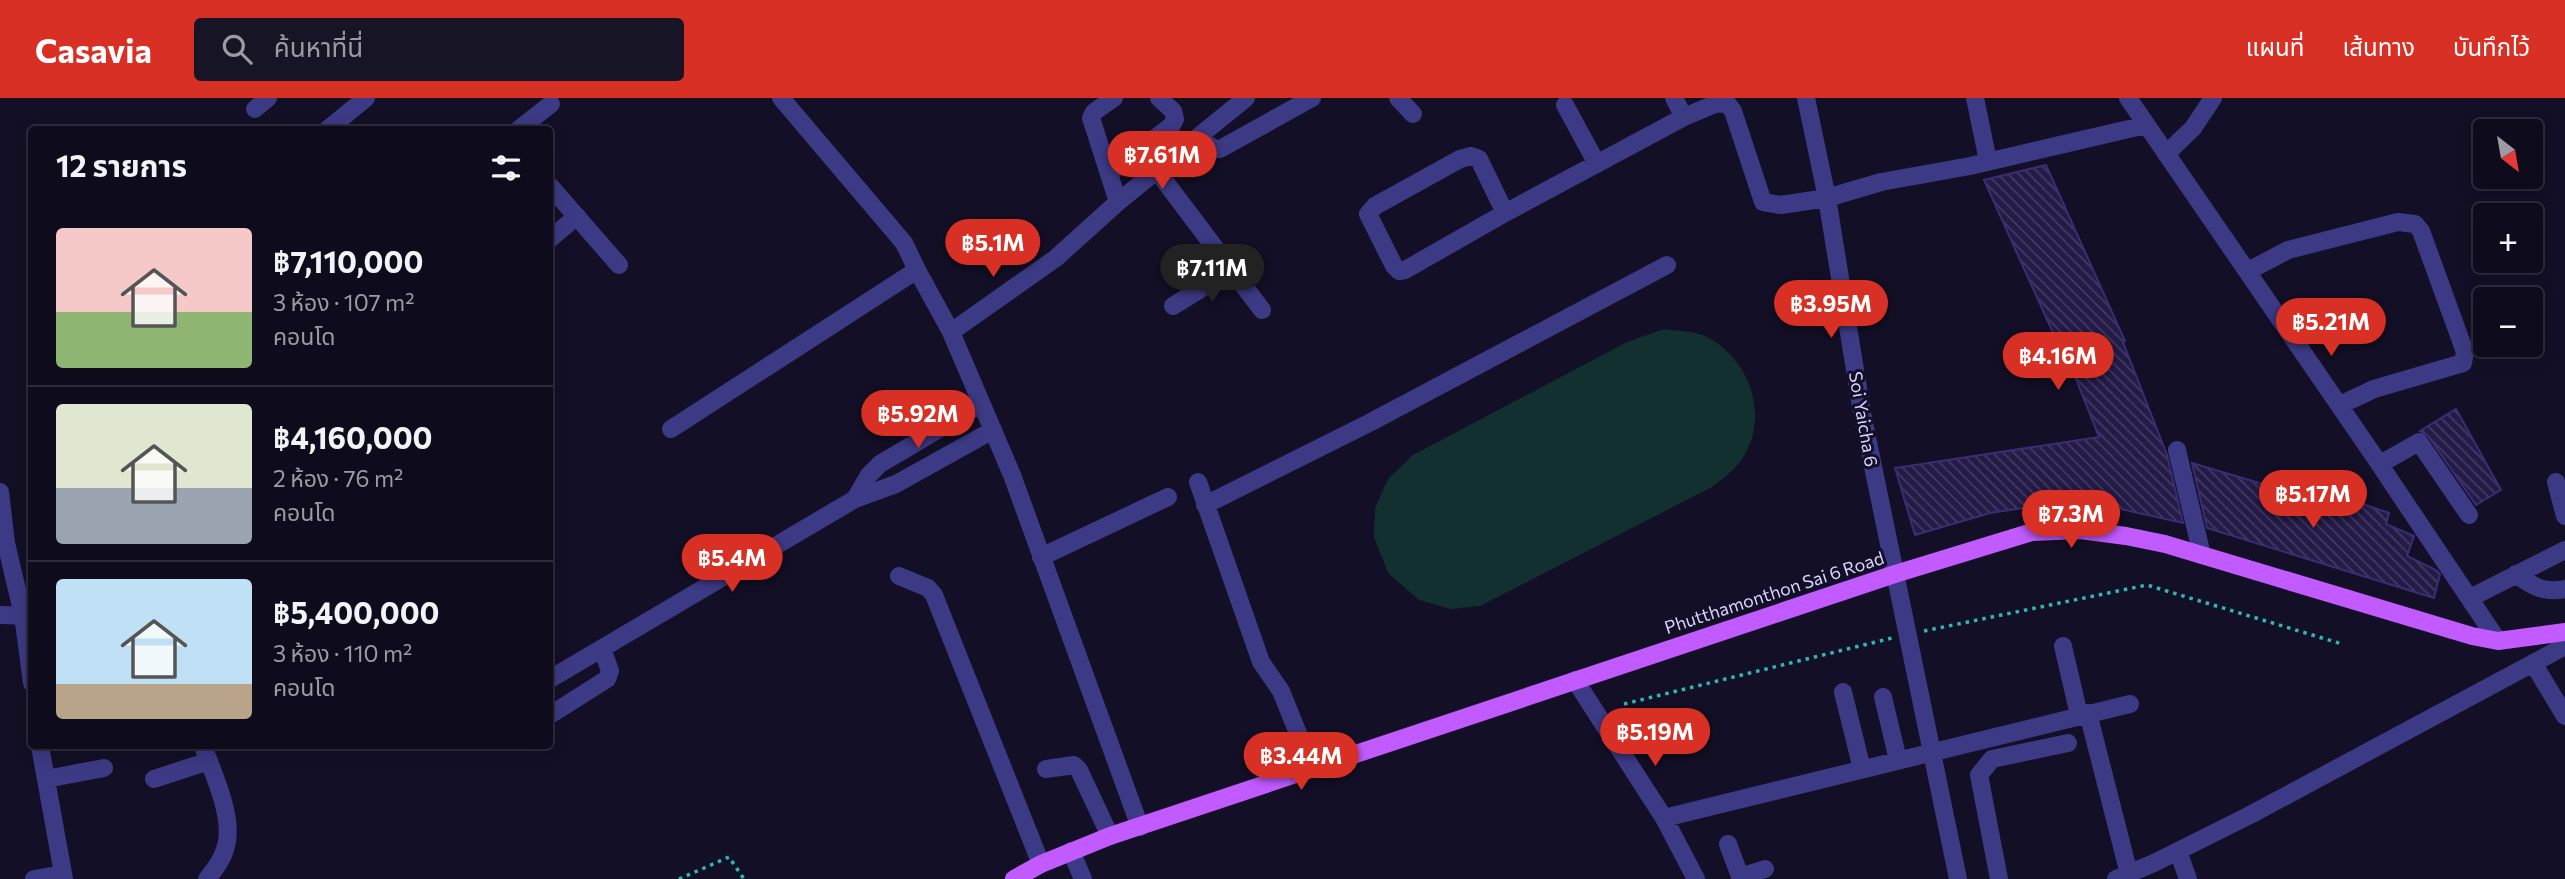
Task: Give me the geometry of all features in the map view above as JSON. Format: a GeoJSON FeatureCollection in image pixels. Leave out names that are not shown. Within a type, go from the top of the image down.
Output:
{"type":"FeatureCollection","features":[{"type":"Feature","properties":{"kind":"main road","name":"Phutthamonthon Sai 6 Road"},"geometry":{"type":"LineString","coordinates":[[1014,879],[1041,864],[1110,836],[1895,574],[2032,532],[2080,530],[2126,536],[2202,555],[2472,636],[2498,641],[2565,632]]}},
{"type":"Feature","properties":{"kind":"street"},"geometry":{"type":"LineString","coordinates":[[782,98],[904,243],[951,332],[1012,475],[1140,827]]}},
{"type":"Feature","properties":{"kind":"street"},"geometry":{"type":"LineString","coordinates":[[1114,98],[1094,112],[1091,118],[1118,202]]}},
{"type":"Feature","properties":{"kind":"street"},"geometry":{"type":"LineString","coordinates":[[1110,173],[1172,125],[1175,119],[1173,111],[1159,98]]}},
{"type":"Feature","properties":{"kind":"street"},"geometry":{"type":"LineString","coordinates":[[951,332],[1056,258],[1118,202],[1246,98]]}},
{"type":"Feature","properties":{"kind":"street"},"geometry":{"type":"LineString","coordinates":[[1197,138],[1215,149],[1220,149],[1312,98]]}},
{"type":"Feature","properties":{"kind":"street"},"geometry":{"type":"LineString","coordinates":[[1398,98],[1413,114]]}},
{"type":"Feature","properties":{"kind":"street"},"geometry":{"type":"LineString","coordinates":[[1674,98],[1684,117]]}},
{"type":"Feature","properties":{"kind":"street"},"geometry":{"type":"LineString","coordinates":[[1793,98],[1811,120]]}},
{"type":"Feature","properties":{"kind":"street","name":"Soi Yaicha 6"},"geometry":{"type":"LineString","coordinates":[[1806,98],[1827,198],[1862,413],[1958,879]]}},
{"type":"Feature","properties":{"kind":"street"},"geometry":{"type":"LineString","coordinates":[[1975,98],[1988,162]]}},
{"type":"Feature","properties":{"kind":"street"},"geometry":{"type":"LineString","coordinates":[[2128,98],[2340,405],[2498,641]]}},
{"type":"Feature","properties":{"kind":"street"},"geometry":{"type":"LineString","coordinates":[[332,126],[362,99]]}},
{"type":"Feature","properties":{"kind":"street"},"geometry":{"type":"LineString","coordinates":[[522,126],[551,100]]}},
{"type":"Feature","properties":{"kind":"street"},"geometry":{"type":"LineString","coordinates":[[2166,153],[2193,128],[2205,102]]}},
{"type":"Feature","properties":{"kind":"street"},"geometry":{"type":"LineString","coordinates":[[1505,213],[1479,159],[1471,156],[1460,159],[1376,206],[1368,214],[1387,255],[1399,271],[1405,270],[1684,117],[1715,104],[1727,103],[1733,111],[1763,202],[1781,205],[1827,198],[1881,182],[1988,162],[2146,125]]}},
{"type":"Feature","properties":{"kind":"street"},"geometry":{"type":"LineString","coordinates":[[1565,105],[1597,164]]}},
{"type":"Feature","properties":{"kind":"street"},"geometry":{"type":"LineString","coordinates":[[1157,171],[1262,310]]}},
{"type":"Feature","properties":{"kind":"street"},"geometry":{"type":"LineString","coordinates":[[553,189],[619,265]]}},
{"type":"Feature","properties":{"kind":"street"},"geometry":{"type":"LineString","coordinates":[[553,236],[577,216]]}},
{"type":"Feature","properties":{"kind":"street"},"geometry":{"type":"LineString","coordinates":[[2248,271],[2288,250],[2398,222],[2415,224],[2421,231],[2465,352],[2463,363],[2374,389],[2340,405]]}},
{"type":"Feature","properties":{"kind":"street"},"geometry":{"type":"LineString","coordinates":[[1205,505],[1371,422],[1667,265]]}},
{"type":"Feature","properties":{"kind":"street"},"geometry":{"type":"LineString","coordinates":[[671,429],[917,270]]}},
{"type":"Feature","properties":{"kind":"street"},"geometry":{"type":"LineString","coordinates":[[1173,306],[1231,270]]}},
{"type":"Feature","properties":{"kind":"street"},"geometry":{"type":"LineString","coordinates":[[855,499],[869,475],[880,464],[981,404]]}},
{"type":"Feature","properties":{"kind":"street"},"geometry":{"type":"LineString","coordinates":[[553,677],[855,499],[896,484],[993,430]]}},
{"type":"Feature","properties":{"kind":"street"},"geometry":{"type":"LineString","coordinates":[[2380,464],[2419,442],[2469,516]]}},
{"type":"Feature","properties":{"kind":"street"},"geometry":{"type":"LineString","coordinates":[[2177,450],[2202,555]]}},
{"type":"Feature","properties":{"kind":"street"},"geometry":{"type":"LineString","coordinates":[[1198,482],[1261,662],[1281,691],[1312,768]]}},
{"type":"Feature","properties":{"kind":"street"},"geometry":{"type":"LineString","coordinates":[[2556,482],[2565,516]]}},
{"type":"Feature","properties":{"kind":"street"},"geometry":{"type":"LineString","coordinates":[[0,492],[6,542],[27,616],[0,615]]}},
{"type":"Feature","properties":{"kind":"street"},"geometry":{"type":"LineString","coordinates":[[1041,557],[1168,497]]}},
{"type":"Feature","properties":{"kind":"street"},"geometry":{"type":"LineString","coordinates":[[2470,598],[2565,550]]}},
{"type":"Feature","properties":{"kind":"street"},"geometry":{"type":"LineString","coordinates":[[2516,574],[2533,587],[2543,590],[2565,589]]}},
{"type":"Feature","properties":{"kind":"street"},"geometry":{"type":"LineString","coordinates":[[899,576],[928,588],[934,594],[1041,864]]}},
{"type":"Feature","properties":{"kind":"street"},"geometry":{"type":"LineString","coordinates":[[2063,646],[2084,714],[2122,876],[2178,851],[2387,743],[2565,646]]}},
{"type":"Feature","properties":{"kind":"street"},"geometry":{"type":"LineString","coordinates":[[553,713],[607,679],[610,671],[602,648]]}},
{"type":"Feature","properties":{"kind":"street"},"geometry":{"type":"LineString","coordinates":[[2533,663],[2565,716]]}},
{"type":"Feature","properties":{"kind":"street"},"geometry":{"type":"LineString","coordinates":[[1575,680],[1664,818],[1696,879]]}},
{"type":"Feature","properties":{"kind":"street"},"geometry":{"type":"LineString","coordinates":[[1843,692],[1862,769]]}},
{"type":"Feature","properties":{"kind":"street"},"geometry":{"type":"LineString","coordinates":[[1883,697],[1898,760]]}},
{"type":"Feature","properties":{"kind":"street"},"geometry":{"type":"LineString","coordinates":[[1664,818],[2130,704]]}},
{"type":"Feature","properties":{"kind":"street"},"geometry":{"type":"LineString","coordinates":[[1999,879],[1979,775],[1992,759],[2068,743]]}},
{"type":"Feature","properties":{"kind":"street"},"geometry":{"type":"LineString","coordinates":[[34,879],[63,877],[41,749]]}},
{"type":"Feature","properties":{"kind":"street"},"geometry":{"type":"LineString","coordinates":[[154,779],[206,753],[228,823],[227,844],[222,859],[207,879]]}},
{"type":"Feature","properties":{"kind":"street"},"geometry":{"type":"LineString","coordinates":[[1046,769],[1074,765],[1079,770],[1110,836]]}},
{"type":"Feature","properties":{"kind":"street"},"geometry":{"type":"LineString","coordinates":[[46,779],[104,768]]}},
{"type":"Feature","properties":{"kind":"street"},"geometry":{"type":"LineString","coordinates":[[1728,844],[1741,878],[1765,869]]}},
{"type":"Feature","properties":{"kind":"street"},"geometry":{"type":"LineString","coordinates":[[1071,851],[1083,879]]}},
{"type":"Feature","properties":{"kind":"street"},"geometry":{"type":"LineString","coordinates":[[2178,851],[2188,879]]}},
{"type":"Feature","properties":{"kind":"path"},"geometry":{"type":"LineString","coordinates":[[1624,704],[1908,635],[2147,584],[2342,644]]}},
{"type":"Feature","properties":{"kind":"path"},"geometry":{"type":"LineString","coordinates":[[679,879],[729,857],[744,879]]}},
{"type":"Feature","properties":{"kind":"green space"},"geometry":{"type":"Polygon","coordinates":[[[1664,329],[1692,332],[1721,346],[1733,357],[1749,385],[1754,400],[1753,432],[1745,454],[1728,474],[1712,487],[1480,606],[1451,609],[1419,600],[1388,573],[1374,537],[1375,508],[1388,479],[1413,455],[1627,342],[1664,329]]]}},
{"type":"Feature","properties":{"kind":"building"},"geometry":{"type":"Polygon","coordinates":[[[2046,165],[2125,341],[2123,342],[2167,455],[2183,523],[2103,505],[2057,503],[1990,513],[1915,535],[1895,468],[2099,437],[2076,379],[1984,180],[2046,165]]]}},
{"type":"Feature","properties":{"kind":"building"},"geometry":{"type":"Polygon","coordinates":[[[2456,409],[2501,490],[2476,505],[2428,436],[2420,431],[2456,409]]]}},
{"type":"Feature","properties":{"kind":"building"},"geometry":{"type":"Polygon","coordinates":[[[2192,463],[2357,512],[2360,503],[2389,513],[2386,524],[2414,536],[2407,556],[2440,574],[2434,598],[2207,528],[2192,463]]]}}]}
